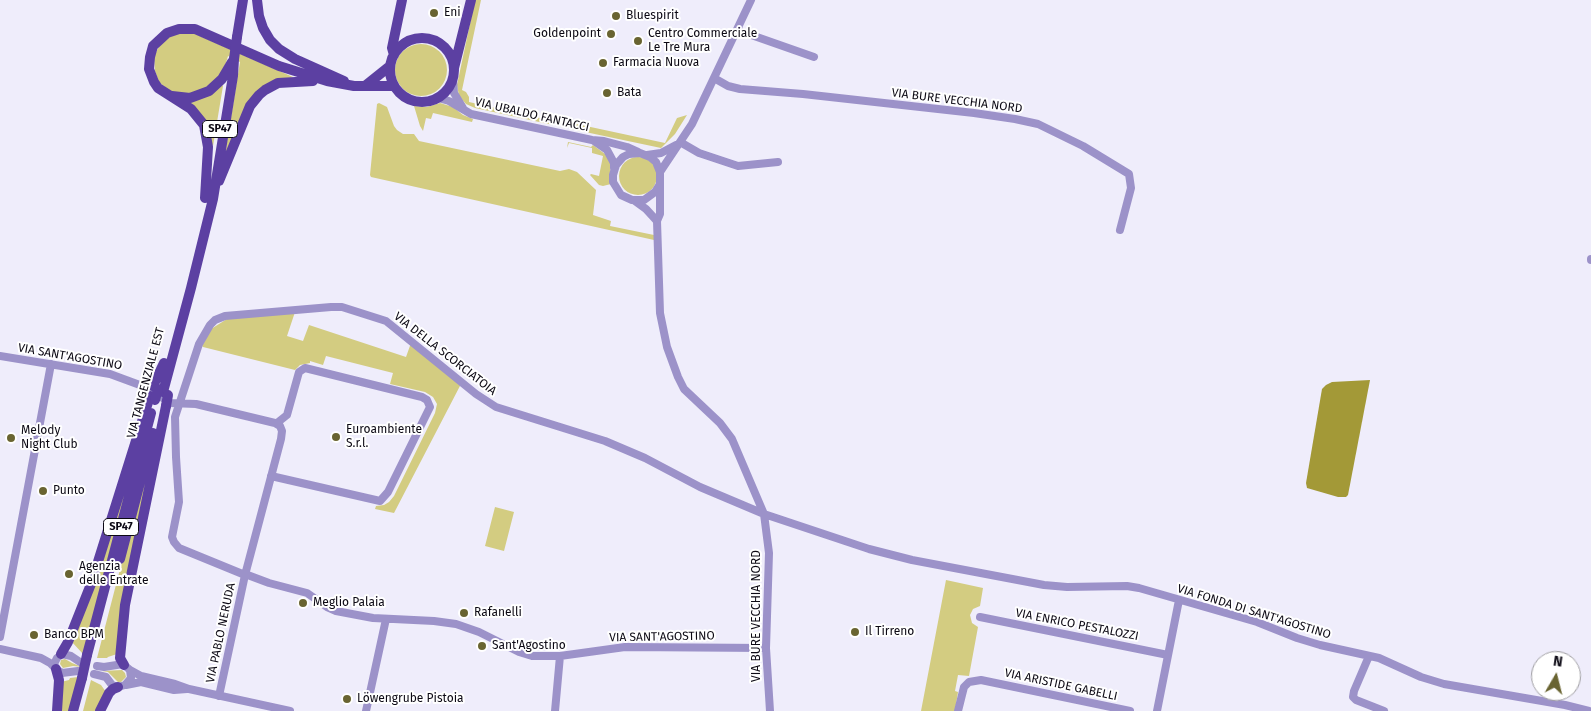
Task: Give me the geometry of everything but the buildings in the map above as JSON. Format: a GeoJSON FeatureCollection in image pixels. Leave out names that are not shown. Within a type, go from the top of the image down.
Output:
{"type":"FeatureCollection","features":[{"type":"Feature","properties":{"kind":"main road","name":"VIA TANGENZIALE EST"},"geometry":{"type":"LineString","coordinates":[[167,364],[209,198],[243,0]]}},
{"type":"Feature","properties":{"kind":"main road"},"geometry":{"type":"LineString","coordinates":[[257,0],[263,28],[270,40],[279,49],[354,86]]}},
{"type":"Feature","properties":{"kind":"main road"},"geometry":{"type":"LineString","coordinates":[[394,55],[392,48],[402,0]]}},
{"type":"Feature","properties":{"kind":"main road"},"geometry":{"type":"LineString","coordinates":[[453,73],[451,58],[445,49],[431,40],[420,38],[400,46],[390,66],[390,76],[394,86],[404,97],[414,101],[428,102],[438,98],[446,91],[453,73],[471,0]]}},
{"type":"Feature","properties":{"kind":"main road"},"geometry":{"type":"LineString","coordinates":[[209,198],[208,147],[206,131],[201,120],[194,112],[158,88],[149,70],[153,46],[162,36],[173,30],[184,28],[201,32],[279,66],[326,81],[354,86],[394,86]]}},
{"type":"Feature","properties":{"kind":"main road"},"geometry":{"type":"LineString","coordinates":[[169,96],[190,98],[209,91],[222,80],[234,59]]}},
{"type":"Feature","properties":{"kind":"main road"},"geometry":{"type":"LineString","coordinates":[[365,86],[390,66]]}},
{"type":"Feature","properties":{"kind":"main road"},"geometry":{"type":"LineString","coordinates":[[209,198],[250,106],[259,95],[278,84],[326,81]]}},
{"type":"Feature","properties":{"kind":"main road"},"geometry":{"type":"LineString","coordinates":[[127,668],[120,658],[125,605],[158,401],[167,364]]}},
{"type":"Feature","properties":{"kind":"main road"},"geometry":{"type":"LineString","coordinates":[[60,655],[68,642],[91,584],[158,401],[167,364]]}},
{"type":"Feature","properties":{"kind":"main road","name":"VIA TANGENZIALE EST"},"geometry":{"type":"LineString","coordinates":[[80,711],[88,668],[158,401]]}},
{"type":"Feature","properties":{"kind":"main road","name":"VIA TANGENZIALE EST"},"geometry":{"type":"LineString","coordinates":[[73,711],[88,668]]}},
{"type":"Feature","properties":{"kind":"main road"},"geometry":{"type":"LineString","coordinates":[[56,669],[59,680],[57,711]]}},
{"type":"Feature","properties":{"kind":"main road"},"geometry":{"type":"LineString","coordinates":[[100,711],[109,692],[122,686]]}},
{"type":"Feature","properties":{"kind":"street"},"geometry":{"type":"LineString","coordinates":[[660,172],[695,117],[751,0]]}},
{"type":"Feature","properties":{"kind":"street"},"geometry":{"type":"LineString","coordinates":[[737,30],[814,57]]}},
{"type":"Feature","properties":{"kind":"street"},"geometry":{"type":"LineString","coordinates":[[453,73],[454,93],[458,102],[466,111]]}},
{"type":"Feature","properties":{"kind":"street","name":"VIA BURE VECCHIA NORD"},"geometry":{"type":"LineString","coordinates":[[714,78],[728,86],[740,89],[974,113],[1038,124],[1083,146],[1129,174],[1131,188],[1120,230]]}},
{"type":"Feature","properties":{"kind":"street","name":"VIA UBALDO FANTACCI"},"geometry":{"type":"LineString","coordinates":[[438,98],[478,115],[604,141],[627,147],[643,154]]}},
{"type":"Feature","properties":{"kind":"street"},"geometry":{"type":"LineString","coordinates":[[592,140],[607,150],[614,163],[613,178],[616,189],[624,198],[636,201],[644,200],[652,195],[660,184],[660,172],[656,162],[643,154]]}},
{"type":"Feature","properties":{"kind":"street"},"geometry":{"type":"LineString","coordinates":[[614,168],[626,155],[665,152],[680,142]]}},
{"type":"Feature","properties":{"kind":"street"},"geometry":{"type":"LineString","coordinates":[[680,142],[699,154],[738,166],[778,162]]}},
{"type":"Feature","properties":{"kind":"street","name":"VIA BURE VECCHIA NORD"},"geometry":{"type":"LineString","coordinates":[[660,184],[660,214],[657,222],[660,313],[664,336],[678,377],[688,394],[720,423],[728,433],[764,514],[770,559],[766,648],[770,711]]}},
{"type":"Feature","properties":{"kind":"street"},"geometry":{"type":"LineString","coordinates":[[636,201],[657,222]]}},
{"type":"Feature","properties":{"kind":"street","name":"VIA DELLA SCORCIATOIA"},"geometry":{"type":"LineString","coordinates":[[180,403],[202,337],[215,320],[234,314],[342,307],[386,321],[476,394],[496,407],[614,444],[700,486],[764,514]]}},
{"type":"Feature","properties":{"kind":"street","name":"VIA SANT'AGOSTINO"},"geometry":{"type":"LineString","coordinates":[[0,356],[116,376],[148,388],[170,403],[180,403],[174,425],[179,502],[172,539],[179,548],[269,583],[307,593],[332,610],[386,619],[456,624],[479,632],[519,652],[532,656],[560,656],[624,647],[766,648]]}},
{"type":"Feature","properties":{"kind":"street"},"geometry":{"type":"LineString","coordinates":[[0,637],[51,364]]}},
{"type":"Feature","properties":{"kind":"street"},"geometry":{"type":"LineString","coordinates":[[180,403],[196,404],[277,423],[288,412],[299,372],[302,369],[308,369],[425,398],[429,404],[428,412],[386,495],[380,501],[271,476]]}},
{"type":"Feature","properties":{"kind":"street","name":"VIA PABLO NERUDA"},"geometry":{"type":"LineString","coordinates":[[219,696],[245,574],[282,435],[281,428],[277,423]]}},
{"type":"Feature","properties":{"kind":"street","name":"VIA FONDA DI SANT'AGOSTINO"},"geometry":{"type":"LineString","coordinates":[[764,514],[869,549],[912,560],[1052,586],[1133,587],[1257,622],[1320,645],[1369,656],[1444,684],[1565,705],[1589,711]]}},
{"type":"Feature","properties":{"kind":"street"},"geometry":{"type":"LineString","coordinates":[[1157,711],[1179,600]]}},
{"type":"Feature","properties":{"kind":"street","name":"VIA ENRICO PESTALOZZI"},"geometry":{"type":"LineString","coordinates":[[980,617],[1168,655]]}},
{"type":"Feature","properties":{"kind":"street"},"geometry":{"type":"LineString","coordinates":[[366,711],[386,619]]}},
{"type":"Feature","properties":{"kind":"street"},"geometry":{"type":"LineString","coordinates":[[0,649],[41,658],[62,673],[119,664],[141,676],[219,696],[290,711]]}},
{"type":"Feature","properties":{"kind":"street"},"geometry":{"type":"LineString","coordinates":[[56,669],[55,662],[60,655]]}},
{"type":"Feature","properties":{"kind":"street"},"geometry":{"type":"LineString","coordinates":[[41,658],[69,655],[106,677],[112,684],[122,686],[141,682],[174,690],[190,689]]}},
{"type":"Feature","properties":{"kind":"street"},"geometry":{"type":"LineString","coordinates":[[555,711],[560,656]]}},
{"type":"Feature","properties":{"kind":"street"},"geometry":{"type":"LineString","coordinates":[[1369,656],[1353,697],[1384,711]]}},
{"type":"Feature","properties":{"kind":"street"},"geometry":{"type":"LineString","coordinates":[[122,686],[131,678],[127,668]]}},
{"type":"Feature","properties":{"kind":"street","name":"VIA ARISTIDE GABELLI"},"geometry":{"type":"LineString","coordinates":[[958,711],[962,692],[966,684],[977,680],[1130,711]]}},
{"type":"Feature","properties":{"kind":"shaded area"},"geometry":{"type":"Polygon","coordinates":[[[475,0],[481,0],[462,90],[469,97],[469,102],[554,121],[553,125],[475,108],[466,104],[459,96],[457,85],[475,0]]]}},
{"type":"Feature","properties":{"kind":"shaded area"},"geometry":{"type":"Polygon","coordinates":[[[193,33],[293,77],[261,89],[224,160],[240,62],[228,56],[216,82],[196,93],[176,93],[167,89],[159,82],[155,71],[154,57],[164,40],[175,34],[193,33]]]}},
{"type":"Feature","properties":{"kind":"shaded area"},"geometry":{"type":"Polygon","coordinates":[[[416,44],[426,44],[440,51],[447,65],[447,75],[440,89],[426,96],[416,96],[406,92],[399,85],[395,75],[395,65],[399,55],[406,48],[416,44]]]}},
{"type":"Feature","properties":{"kind":"shaded area"},"geometry":{"type":"Polygon","coordinates":[[[223,86],[213,146],[187,100],[223,86]]]}},
{"type":"Feature","properties":{"kind":"shaded area"},"geometry":{"type":"Polygon","coordinates":[[[379,103],[387,107],[397,130],[403,134],[414,134],[419,141],[560,171],[569,169],[577,172],[596,190],[593,215],[611,221],[610,226],[654,235],[654,240],[371,177],[377,104],[379,103]]]}},
{"type":"Feature","properties":{"kind":"shaded area"},"geometry":{"type":"Polygon","coordinates":[[[440,103],[453,107],[463,115],[473,119],[472,122],[433,113],[431,119],[426,118],[423,131],[414,106],[427,107],[440,103]]]}},
{"type":"Feature","properties":{"kind":"shaded area"},"geometry":{"type":"Polygon","coordinates":[[[687,115],[675,134],[661,148],[571,129],[572,123],[665,143],[677,118],[687,115]]]}},
{"type":"Feature","properties":{"kind":"shaded area"},"geometry":{"type":"Polygon","coordinates":[[[568,142],[591,147],[593,145],[605,154],[610,162],[611,184],[599,185],[590,175],[599,176],[603,156],[592,153],[592,148],[569,143],[567,148],[568,142]]]}},
{"type":"Feature","properties":{"kind":"shaded area"},"geometry":{"type":"Polygon","coordinates":[[[638,157],[652,162],[657,176],[652,190],[638,195],[624,190],[619,176],[624,162],[638,157]]]}},
{"type":"Feature","properties":{"kind":"shaded area"},"geometry":{"type":"Polygon","coordinates":[[[295,312],[287,336],[303,341],[309,325],[406,357],[411,343],[461,384],[394,513],[375,509],[376,506],[389,502],[394,496],[435,413],[437,404],[433,397],[425,392],[390,384],[393,373],[326,356],[323,365],[310,361],[310,363],[300,365],[295,370],[202,346],[211,329],[227,319],[295,312]]]}},
{"type":"Feature","properties":{"kind":"shaded area"},"geometry":{"type":"Polygon","coordinates":[[[1370,380],[1348,495],[1346,497],[1338,497],[1307,488],[1306,483],[1322,389],[1332,382],[1370,380]]]}},
{"type":"Feature","properties":{"kind":"shaded area"},"geometry":{"type":"Polygon","coordinates":[[[141,433],[83,654],[71,641],[141,433]]]}},
{"type":"Feature","properties":{"kind":"shaded area"},"geometry":{"type":"Polygon","coordinates":[[[154,438],[117,654],[107,658],[97,658],[154,438]]]}},
{"type":"Feature","properties":{"kind":"shaded area"},"geometry":{"type":"Polygon","coordinates":[[[495,507],[514,512],[504,551],[485,546],[495,507]]]}},
{"type":"Feature","properties":{"kind":"shaded area"},"geometry":{"type":"Polygon","coordinates":[[[946,580],[983,588],[980,606],[973,609],[970,615],[972,623],[978,627],[969,676],[958,675],[955,691],[958,692],[955,711],[921,711],[946,580]]]}},
{"type":"Feature","properties":{"kind":"shaded area"},"geometry":{"type":"Polygon","coordinates":[[[65,659],[82,667],[63,668],[60,664],[61,660],[65,659]]]}},
{"type":"Feature","properties":{"kind":"shaded area"},"geometry":{"type":"Polygon","coordinates":[[[122,670],[126,677],[121,682],[118,682],[108,672],[102,671],[122,670]]]}},
{"type":"Feature","properties":{"kind":"shaded area"},"geometry":{"type":"Polygon","coordinates":[[[78,677],[69,711],[60,711],[61,682],[78,677]]]}},
{"type":"Feature","properties":{"kind":"shaded area"},"geometry":{"type":"Polygon","coordinates":[[[91,680],[101,685],[106,692],[97,711],[83,711],[91,680]]]}},
{"type":"Feature","properties":{"kind":"place","name":"Eni"},"geometry":{"type":"Point","coordinates":[434,13]}},
{"type":"Feature","properties":{"kind":"place","name":"Bluespirit"},"geometry":{"type":"Point","coordinates":[616,16]}},
{"type":"Feature","properties":{"kind":"place","name":"Goldenpoint"},"geometry":{"type":"Point","coordinates":[611,34]}},
{"type":"Feature","properties":{"kind":"place","name":"Centro Commerciale Le Tre Mura"},"geometry":{"type":"Point","coordinates":[638,41]}},
{"type":"Feature","properties":{"kind":"place","name":"Farmacia Nuova"},"geometry":{"type":"Point","coordinates":[603,63]}},
{"type":"Feature","properties":{"kind":"place","name":"Bata"},"geometry":{"type":"Point","coordinates":[607,93]}},
{"type":"Feature","properties":{"kind":"place","name":"Euroambiente S.r.l."},"geometry":{"type":"Point","coordinates":[336,437]}},
{"type":"Feature","properties":{"kind":"place","name":"Melody Night Club"},"geometry":{"type":"Point","coordinates":[11,438]}},
{"type":"Feature","properties":{"kind":"place","name":"Punto"},"geometry":{"type":"Point","coordinates":[43,491]}},
{"type":"Feature","properties":{"kind":"place","name":"Agenzia delle Entrate"},"geometry":{"type":"Point","coordinates":[69,574]}},
{"type":"Feature","properties":{"kind":"place","name":"Meglio Palaia"},"geometry":{"type":"Point","coordinates":[303,603]}},
{"type":"Feature","properties":{"kind":"place","name":"Rafanelli"},"geometry":{"type":"Point","coordinates":[464,613]}},
{"type":"Feature","properties":{"kind":"place","name":"Il Tirreno"},"geometry":{"type":"Point","coordinates":[855,632]}},
{"type":"Feature","properties":{"kind":"place","name":"Banco BPM"},"geometry":{"type":"Point","coordinates":[34,635]}},
{"type":"Feature","properties":{"kind":"place","name":"Sant'Agostino"},"geometry":{"type":"Point","coordinates":[482,646]}},
{"type":"Feature","properties":{"kind":"place","name":"Löwengrube Pistoia"},"geometry":{"type":"Point","coordinates":[347,699]}}]}
